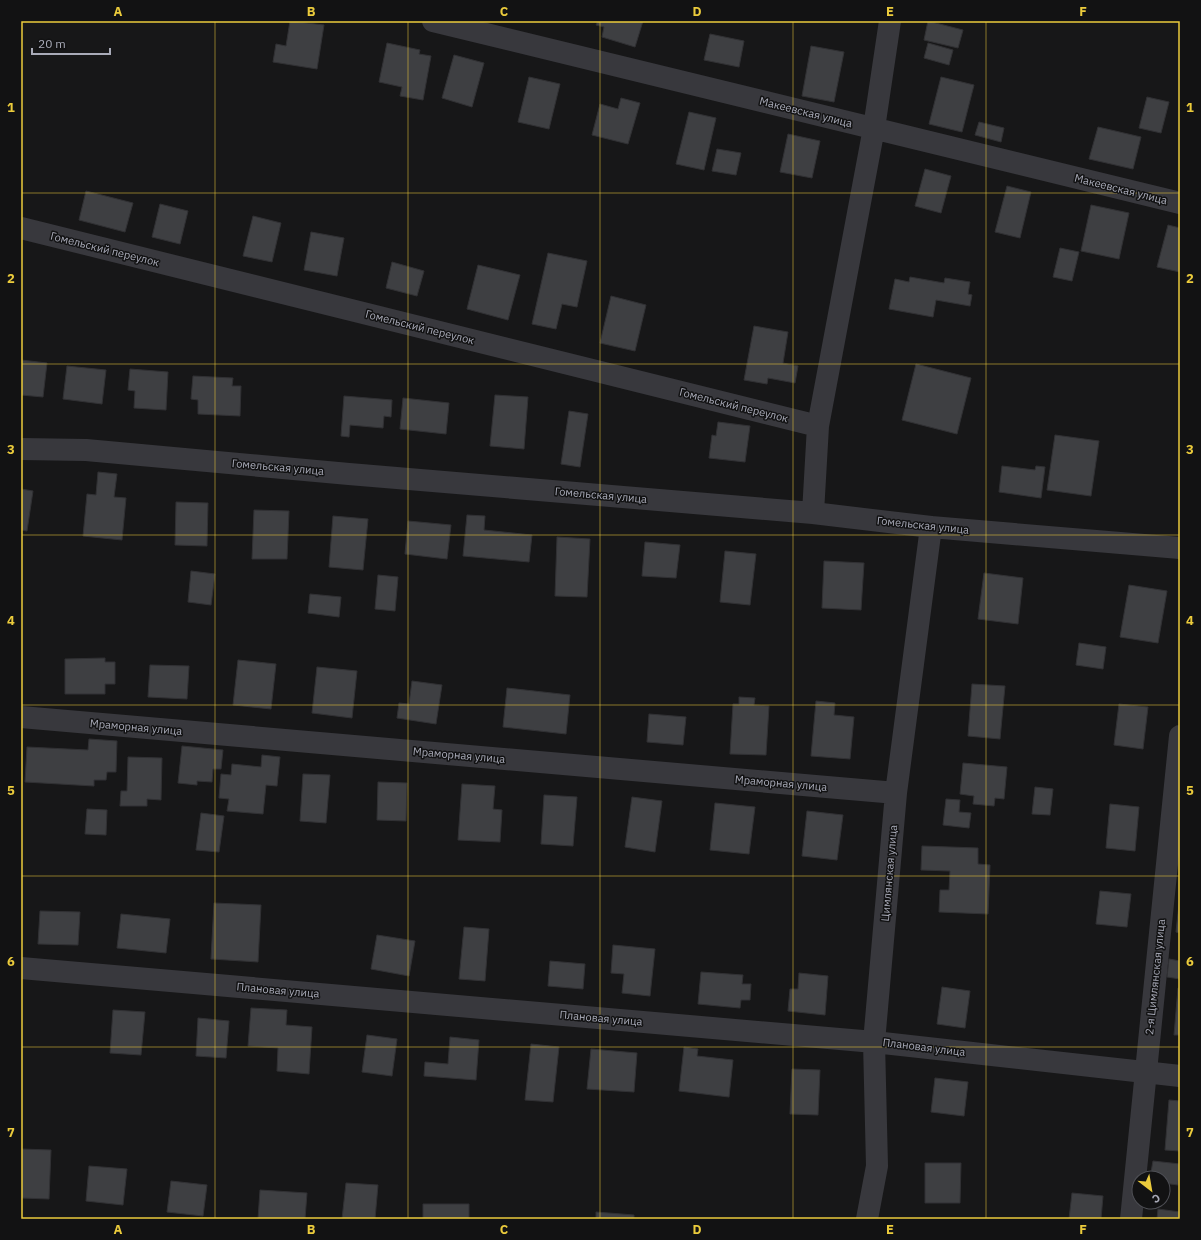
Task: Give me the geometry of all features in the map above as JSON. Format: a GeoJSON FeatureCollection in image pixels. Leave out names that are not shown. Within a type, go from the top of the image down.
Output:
{"type":"FeatureCollection","features":[{"type":"Feature","properties":{"kind":"street","name":"Макеевская улица"},"geometry":{"type":"LineString","coordinates":[[433,21],[1180,203]]}},
{"type":"Feature","properties":{"kind":"street"},"geometry":{"type":"LineString","coordinates":[[813,513],[818,426],[874,128],[890,21]]}},
{"type":"Feature","properties":{"kind":"street","name":"Гомельский переулок"},"geometry":{"type":"LineString","coordinates":[[21,228],[818,426]]}},
{"type":"Feature","properties":{"kind":"street","name":"Гомельская улица"},"geometry":{"type":"LineString","coordinates":[[21,449],[86,450],[349,474],[813,513],[931,527],[1180,548]]}},
{"type":"Feature","properties":{"kind":"street","name":"Цимлянская улица"},"geometry":{"type":"LineString","coordinates":[[867,1219],[877,1166],[874,1042],[896,793],[931,527]]}},
{"type":"Feature","properties":{"kind":"street","name":"Мраморная улица"},"geometry":{"type":"LineString","coordinates":[[21,718],[896,793]]}},
{"type":"Feature","properties":{"kind":"street","name":"2-я Цимлянская улица"},"geometry":{"type":"LineString","coordinates":[[1131,1219],[1180,736]]}},
{"type":"Feature","properties":{"kind":"street","name":"Плановая улица"},"geometry":{"type":"LineString","coordinates":[[21,968],[874,1042],[1180,1076]]}},
{"type":"Feature","properties":{"kind":"building"},"geometry":{"type":"Polygon","coordinates":[[[290,21],[324,25],[317,69],[273,62],[276,44],[286,46],[290,21]]]}},
{"type":"Feature","properties":{"kind":"building"},"geometry":{"type":"Polygon","coordinates":[[[598,21],[643,21],[635,47],[602,37],[604,27],[596,25],[598,21]]]}},
{"type":"Feature","properties":{"kind":"building"},"geometry":{"type":"Polygon","coordinates":[[[928,21],[963,30],[958,48],[924,40],[928,21]]]}},
{"type":"Feature","properties":{"kind":"building"},"geometry":{"type":"Polygon","coordinates":[[[710,34],[744,41],[739,67],[704,60],[710,34]]]}},
{"type":"Feature","properties":{"kind":"building"},"geometry":{"type":"Polygon","coordinates":[[[387,43],[420,50],[419,54],[431,56],[423,100],[400,96],[402,87],[379,82],[387,43]]]}},
{"type":"Feature","properties":{"kind":"building"},"geometry":{"type":"Polygon","coordinates":[[[928,43],[953,50],[949,65],[924,58],[928,43]]]}},
{"type":"Feature","properties":{"kind":"building"},"geometry":{"type":"Polygon","coordinates":[[[811,46],[844,52],[834,102],[802,96],[811,46]]]}},
{"type":"Feature","properties":{"kind":"building"},"geometry":{"type":"Polygon","coordinates":[[[454,55],[484,63],[472,107],[442,98],[454,55]]]}},
{"type":"Feature","properties":{"kind":"building"},"geometry":{"type":"Polygon","coordinates":[[[529,77],[560,84],[549,129],[518,122],[529,77]]]}},
{"type":"Feature","properties":{"kind":"building"},"geometry":{"type":"Polygon","coordinates":[[[941,77],[974,85],[962,132],[929,124],[941,77]]]}},
{"type":"Feature","properties":{"kind":"building"},"geometry":{"type":"Polygon","coordinates":[[[1147,97],[1169,102],[1161,133],[1139,128],[1147,97]]]}},
{"type":"Feature","properties":{"kind":"building"},"geometry":{"type":"Polygon","coordinates":[[[621,98],[640,103],[628,144],[592,135],[600,104],[618,109],[621,98]]]}},
{"type":"Feature","properties":{"kind":"building"},"geometry":{"type":"Polygon","coordinates":[[[689,112],[716,118],[704,170],[676,164],[689,112]]]}},
{"type":"Feature","properties":{"kind":"building"},"geometry":{"type":"Polygon","coordinates":[[[979,122],[1004,128],[1001,142],[975,135],[979,122]]]}},
{"type":"Feature","properties":{"kind":"building"},"geometry":{"type":"Polygon","coordinates":[[[1098,127],[1141,137],[1133,169],[1089,159],[1098,127]]]}},
{"type":"Feature","properties":{"kind":"building"},"geometry":{"type":"Polygon","coordinates":[[[788,134],[820,141],[812,178],[780,172],[788,134]]]}},
{"type":"Feature","properties":{"kind":"building"},"geometry":{"type":"Polygon","coordinates":[[[717,149],[741,153],[736,175],[712,171],[717,149]]]}},
{"type":"Feature","properties":{"kind":"building"},"geometry":{"type":"Polygon","coordinates":[[[925,169],[951,176],[941,213],[915,206],[925,169]]]}},
{"type":"Feature","properties":{"kind":"building"},"geometry":{"type":"Polygon","coordinates":[[[1007,186],[1031,192],[1020,238],[995,232],[1007,186]]]}},
{"type":"Feature","properties":{"kind":"building"},"geometry":{"type":"Polygon","coordinates":[[[86,191],[133,203],[125,232],[79,220],[86,191]]]}},
{"type":"Feature","properties":{"kind":"building"},"geometry":{"type":"Polygon","coordinates":[[[160,204],[188,211],[180,244],[152,237],[160,204]]]}},
{"type":"Feature","properties":{"kind":"building"},"geometry":{"type":"Polygon","coordinates":[[[1091,205],[1129,213],[1119,259],[1081,251],[1091,205]]]}},
{"type":"Feature","properties":{"kind":"building"},"geometry":{"type":"Polygon","coordinates":[[[253,216],[281,223],[272,262],[243,256],[253,216]]]}},
{"type":"Feature","properties":{"kind":"building"},"geometry":{"type":"Polygon","coordinates":[[[1168,225],[1180,228],[1180,272],[1157,267],[1168,225]]]}},
{"type":"Feature","properties":{"kind":"building"},"geometry":{"type":"Polygon","coordinates":[[[311,232],[344,238],[337,276],[304,270],[311,232]]]}},
{"type":"Feature","properties":{"kind":"building"},"geometry":{"type":"Polygon","coordinates":[[[1060,248],[1079,252],[1072,281],[1053,277],[1060,248]]]}},
{"type":"Feature","properties":{"kind":"building"},"geometry":{"type":"Polygon","coordinates":[[[548,253],[587,261],[577,307],[562,304],[556,329],[532,324],[548,253]]]}},
{"type":"Feature","properties":{"kind":"building"},"geometry":{"type":"Polygon","coordinates":[[[392,262],[424,271],[417,296],[386,288],[392,262]]]}},
{"type":"Feature","properties":{"kind":"building"},"geometry":{"type":"Polygon","coordinates":[[[478,265],[520,275],[508,320],[467,309],[478,265]]]}},
{"type":"Feature","properties":{"kind":"building"},"geometry":{"type":"Polygon","coordinates":[[[910,277],[944,283],[945,278],[970,282],[968,294],[972,295],[970,306],[936,300],[933,317],[889,309],[895,279],[909,282],[910,277]]]}},
{"type":"Feature","properties":{"kind":"building"},"geometry":{"type":"Polygon","coordinates":[[[611,296],[646,305],[635,351],[600,343],[611,296]]]}},
{"type":"Feature","properties":{"kind":"building"},"geometry":{"type":"Polygon","coordinates":[[[754,326],[788,332],[783,363],[798,366],[795,383],[768,378],[767,384],[744,380],[754,326]]]}},
{"type":"Feature","properties":{"kind":"building"},"geometry":{"type":"Polygon","coordinates":[[[21,360],[47,363],[43,397],[21,395],[21,360]]]}},
{"type":"Feature","properties":{"kind":"building"},"geometry":{"type":"Polygon","coordinates":[[[916,364],[971,378],[957,434],[902,420],[916,364]]]}},
{"type":"Feature","properties":{"kind":"building"},"geometry":{"type":"Polygon","coordinates":[[[67,366],[106,370],[102,404],[63,399],[67,366]]]}},
{"type":"Feature","properties":{"kind":"building"},"geometry":{"type":"Polygon","coordinates":[[[130,369],[168,372],[166,410],[134,408],[135,391],[128,390],[130,369]]]}},
{"type":"Feature","properties":{"kind":"building"},"geometry":{"type":"Polygon","coordinates":[[[193,376],[233,378],[232,386],[241,386],[240,416],[198,414],[198,400],[191,399],[193,376]]]}},
{"type":"Feature","properties":{"kind":"building"},"geometry":{"type":"Polygon","coordinates":[[[495,395],[528,397],[524,449],[490,446],[495,395]]]}},
{"type":"Feature","properties":{"kind":"building"},"geometry":{"type":"Polygon","coordinates":[[[344,396],[392,400],[391,417],[384,416],[383,428],[350,425],[349,437],[341,436],[344,396]]]}},
{"type":"Feature","properties":{"kind":"building"},"geometry":{"type":"Polygon","coordinates":[[[403,398],[449,403],[446,434],[400,429],[403,398]]]}},
{"type":"Feature","properties":{"kind":"building"},"geometry":{"type":"Polygon","coordinates":[[[569,411],[588,414],[580,467],[561,464],[569,411]]]}},
{"type":"Feature","properties":{"kind":"building"},"geometry":{"type":"Polygon","coordinates":[[[718,422],[750,426],[745,462],[709,458],[712,435],[716,436],[718,422]]]}},
{"type":"Feature","properties":{"kind":"building"},"geometry":{"type":"Polygon","coordinates":[[[1055,435],[1099,441],[1091,496],[1047,490],[1055,435]]]}},
{"type":"Feature","properties":{"kind":"building"},"geometry":{"type":"Polygon","coordinates":[[[1002,466],[1035,470],[1036,466],[1045,467],[1041,498],[999,492],[1002,466]]]}},
{"type":"Feature","properties":{"kind":"building"},"geometry":{"type":"Polygon","coordinates":[[[98,472],[117,474],[114,497],[126,498],[122,540],[83,536],[87,494],[96,495],[98,472]]]}},
{"type":"Feature","properties":{"kind":"building"},"geometry":{"type":"Polygon","coordinates":[[[21,489],[33,491],[27,531],[21,530],[21,489]]]}},
{"type":"Feature","properties":{"kind":"building"},"geometry":{"type":"Polygon","coordinates":[[[176,502],[208,503],[207,546],[175,545],[176,502]]]}},
{"type":"Feature","properties":{"kind":"building"},"geometry":{"type":"Polygon","coordinates":[[[254,510],[289,511],[287,559],[252,559],[254,510]]]}},
{"type":"Feature","properties":{"kind":"building"},"geometry":{"type":"Polygon","coordinates":[[[467,515],[485,516],[484,530],[532,535],[529,562],[463,556],[467,515]]]}},
{"type":"Feature","properties":{"kind":"building"},"geometry":{"type":"Polygon","coordinates":[[[333,516],[368,519],[363,570],[329,567],[333,516]]]}},
{"type":"Feature","properties":{"kind":"building"},"geometry":{"type":"Polygon","coordinates":[[[408,521],[451,525],[447,559],[405,554],[408,521]]]}},
{"type":"Feature","properties":{"kind":"building"},"geometry":{"type":"Polygon","coordinates":[[[557,537],[590,539],[587,597],[555,596],[557,537]]]}},
{"type":"Feature","properties":{"kind":"building"},"geometry":{"type":"Polygon","coordinates":[[[645,542],[680,545],[676,578],[642,576],[645,542]]]}},
{"type":"Feature","properties":{"kind":"building"},"geometry":{"type":"Polygon","coordinates":[[[725,551],[756,554],[750,605],[720,602],[725,551]]]}},
{"type":"Feature","properties":{"kind":"building"},"geometry":{"type":"Polygon","coordinates":[[[824,561],[864,563],[861,610],[822,608],[824,561]]]}},
{"type":"Feature","properties":{"kind":"building"},"geometry":{"type":"Polygon","coordinates":[[[191,571],[215,574],[211,605],[188,602],[191,571]]]}},
{"type":"Feature","properties":{"kind":"building"},"geometry":{"type":"Polygon","coordinates":[[[984,573],[1023,578],[1018,624],[978,619],[984,573]]]}},
{"type":"Feature","properties":{"kind":"building"},"geometry":{"type":"Polygon","coordinates":[[[378,575],[398,577],[395,611],[375,609],[378,575]]]}},
{"type":"Feature","properties":{"kind":"building"},"geometry":{"type":"Polygon","coordinates":[[[1129,585],[1167,591],[1158,643],[1120,637],[1129,585]]]}},
{"type":"Feature","properties":{"kind":"building"},"geometry":{"type":"Polygon","coordinates":[[[310,594],[341,597],[339,617],[308,613],[310,594]]]}},
{"type":"Feature","properties":{"kind":"building"},"geometry":{"type":"Polygon","coordinates":[[[1079,643],[1106,647],[1103,669],[1076,665],[1079,643]]]}},
{"type":"Feature","properties":{"kind":"building"},"geometry":{"type":"Polygon","coordinates":[[[105,658],[105,662],[115,662],[115,684],[105,684],[105,694],[65,694],[65,659],[105,658]]]}},
{"type":"Feature","properties":{"kind":"building"},"geometry":{"type":"Polygon","coordinates":[[[238,660],[276,664],[271,709],[233,705],[238,660]]]}},
{"type":"Feature","properties":{"kind":"building"},"geometry":{"type":"Polygon","coordinates":[[[150,665],[189,666],[187,699],[148,697],[150,665]]]}},
{"type":"Feature","properties":{"kind":"building"},"geometry":{"type":"Polygon","coordinates":[[[317,667],[357,671],[352,718],[312,713],[317,667]]]}},
{"type":"Feature","properties":{"kind":"building"},"geometry":{"type":"Polygon","coordinates":[[[412,681],[442,685],[436,724],[397,718],[399,703],[409,704],[412,681]]]}},
{"type":"Feature","properties":{"kind":"building"},"geometry":{"type":"Polygon","coordinates":[[[972,684],[1005,686],[1000,739],[968,736],[972,684]]]}},
{"type":"Feature","properties":{"kind":"building"},"geometry":{"type":"Polygon","coordinates":[[[507,688],[570,695],[566,734],[503,727],[507,688]]]}},
{"type":"Feature","properties":{"kind":"building"},"geometry":{"type":"Polygon","coordinates":[[[739,697],[755,698],[754,705],[769,706],[766,755],[730,754],[733,704],[739,704],[739,697]]]}},
{"type":"Feature","properties":{"kind":"building"},"geometry":{"type":"Polygon","coordinates":[[[816,701],[835,703],[834,715],[854,717],[850,759],[811,756],[816,701]]]}},
{"type":"Feature","properties":{"kind":"building"},"geometry":{"type":"Polygon","coordinates":[[[1119,704],[1148,707],[1143,749],[1114,745],[1119,704]]]}},
{"type":"Feature","properties":{"kind":"building"},"geometry":{"type":"Polygon","coordinates":[[[649,714],[686,717],[683,745],[647,742],[649,714]]]}},
{"type":"Feature","properties":{"kind":"building"},"geometry":{"type":"Polygon","coordinates":[[[89,739],[117,741],[116,772],[107,772],[106,780],[94,780],[94,786],[25,782],[27,747],[88,750],[89,739]]]}},
{"type":"Feature","properties":{"kind":"building"},"geometry":{"type":"Polygon","coordinates":[[[182,746],[223,750],[221,769],[213,769],[212,782],[197,781],[197,785],[178,783],[182,746]]]}},
{"type":"Feature","properties":{"kind":"building"},"geometry":{"type":"Polygon","coordinates":[[[262,755],[280,757],[277,786],[266,785],[263,814],[227,811],[229,799],[219,798],[221,774],[231,775],[232,764],[261,767],[262,755]]]}},
{"type":"Feature","properties":{"kind":"building"},"geometry":{"type":"Polygon","coordinates":[[[128,757],[162,758],[161,800],[147,799],[147,806],[120,806],[121,791],[127,791],[128,757]]]}},
{"type":"Feature","properties":{"kind":"building"},"geometry":{"type":"Polygon","coordinates":[[[963,763],[1007,767],[1004,799],[995,798],[994,806],[973,804],[974,796],[960,794],[963,763]]]}},
{"type":"Feature","properties":{"kind":"building"},"geometry":{"type":"Polygon","coordinates":[[[303,774],[330,775],[326,823],[300,821],[303,774]]]}},
{"type":"Feature","properties":{"kind":"building"},"geometry":{"type":"Polygon","coordinates":[[[378,782],[407,783],[406,821],[377,820],[378,782]]]}},
{"type":"Feature","properties":{"kind":"building"},"geometry":{"type":"Polygon","coordinates":[[[462,784],[495,786],[493,809],[502,810],[500,842],[458,840],[462,784]]]}},
{"type":"Feature","properties":{"kind":"building"},"geometry":{"type":"Polygon","coordinates":[[[1035,787],[1053,789],[1050,815],[1032,814],[1035,787]]]}},
{"type":"Feature","properties":{"kind":"building"},"geometry":{"type":"Polygon","coordinates":[[[544,795],[577,797],[573,846],[541,844],[544,795]]]}},
{"type":"Feature","properties":{"kind":"building"},"geometry":{"type":"Polygon","coordinates":[[[632,797],[662,801],[655,852],[625,847],[632,797]]]}},
{"type":"Feature","properties":{"kind":"building"},"geometry":{"type":"Polygon","coordinates":[[[946,799],[960,800],[959,812],[971,813],[969,828],[943,825],[946,799]]]}},
{"type":"Feature","properties":{"kind":"building"},"geometry":{"type":"Polygon","coordinates":[[[715,803],[755,807],[749,854],[710,850],[715,803]]]}},
{"type":"Feature","properties":{"kind":"building"},"geometry":{"type":"Polygon","coordinates":[[[1110,804],[1139,807],[1135,851],[1106,848],[1110,804]]]}},
{"type":"Feature","properties":{"kind":"building"},"geometry":{"type":"Polygon","coordinates":[[[87,809],[107,810],[106,835],[85,834],[87,809]]]}},
{"type":"Feature","properties":{"kind":"building"},"geometry":{"type":"Polygon","coordinates":[[[807,811],[843,815],[837,860],[802,856],[807,811]]]}},
{"type":"Feature","properties":{"kind":"building"},"geometry":{"type":"Polygon","coordinates":[[[201,813],[224,816],[219,852],[196,850],[201,813]]]}},
{"type":"Feature","properties":{"kind":"building"},"geometry":{"type":"Polygon","coordinates":[[[922,846],[978,848],[978,864],[990,865],[988,914],[939,912],[940,890],[949,890],[950,871],[921,870],[922,846]]]}},
{"type":"Feature","properties":{"kind":"building"},"geometry":{"type":"Polygon","coordinates":[[[1100,891],[1131,894],[1127,927],[1096,924],[1100,891]]]}},
{"type":"Feature","properties":{"kind":"building"},"geometry":{"type":"Polygon","coordinates":[[[1180,895],[1180,933],[1176,932],[1180,895]]]}},
{"type":"Feature","properties":{"kind":"building"},"geometry":{"type":"Polygon","coordinates":[[[214,903],[261,905],[258,962],[211,959],[214,903]]]}},
{"type":"Feature","properties":{"kind":"building"},"geometry":{"type":"Polygon","coordinates":[[[40,911],[80,912],[78,945],[38,944],[40,911]]]}},
{"type":"Feature","properties":{"kind":"building"},"geometry":{"type":"Polygon","coordinates":[[[121,914],[170,919],[166,953],[117,948],[121,914]]]}},
{"type":"Feature","properties":{"kind":"building"},"geometry":{"type":"Polygon","coordinates":[[[464,927],[489,929],[485,981],[459,979],[464,927]]]}},
{"type":"Feature","properties":{"kind":"building"},"geometry":{"type":"Polygon","coordinates":[[[377,935],[415,941],[409,976],[371,969],[377,935]]]}},
{"type":"Feature","properties":{"kind":"building"},"geometry":{"type":"Polygon","coordinates":[[[613,945],[655,949],[650,996],[622,993],[624,974],[611,973],[613,945]]]}},
{"type":"Feature","properties":{"kind":"building"},"geometry":{"type":"Polygon","coordinates":[[[1169,959],[1180,961],[1180,979],[1167,977],[1169,959]]]}},
{"type":"Feature","properties":{"kind":"building"},"geometry":{"type":"Polygon","coordinates":[[[550,961],[585,964],[583,989],[548,986],[550,961]]]}},
{"type":"Feature","properties":{"kind":"building"},"geometry":{"type":"Polygon","coordinates":[[[701,972],[743,975],[742,984],[751,984],[750,1000],[741,1000],[740,1008],[698,1004],[701,972]]]}},
{"type":"Feature","properties":{"kind":"building"},"geometry":{"type":"Polygon","coordinates":[[[799,973],[828,976],[825,1015],[788,1011],[790,989],[798,989],[799,973]]]}},
{"type":"Feature","properties":{"kind":"building"},"geometry":{"type":"Polygon","coordinates":[[[942,987],[970,991],[965,1028],[937,1024],[942,987]]]}},
{"type":"Feature","properties":{"kind":"building"},"geometry":{"type":"Polygon","coordinates":[[[1178,988],[1180,988],[1180,1035],[1174,1035],[1178,988]]]}},
{"type":"Feature","properties":{"kind":"building"},"geometry":{"type":"Polygon","coordinates":[[[251,1008],[287,1010],[286,1025],[312,1027],[309,1074],[277,1071],[278,1048],[248,1046],[251,1008]]]}},
{"type":"Feature","properties":{"kind":"building"},"geometry":{"type":"Polygon","coordinates":[[[113,1010],[145,1012],[141,1055],[110,1053],[113,1010]]]}},
{"type":"Feature","properties":{"kind":"building"},"geometry":{"type":"Polygon","coordinates":[[[198,1018],[229,1021],[226,1058],[196,1056],[198,1018]]]}},
{"type":"Feature","properties":{"kind":"building"},"geometry":{"type":"Polygon","coordinates":[[[367,1035],[397,1039],[392,1076],[362,1072],[367,1035]]]}},
{"type":"Feature","properties":{"kind":"building"},"geometry":{"type":"Polygon","coordinates":[[[450,1037],[479,1040],[476,1080],[424,1076],[425,1062],[448,1064],[450,1037]]]}},
{"type":"Feature","properties":{"kind":"building"},"geometry":{"type":"Polygon","coordinates":[[[531,1044],[559,1047],[553,1102],[525,1100],[531,1044]]]}},
{"type":"Feature","properties":{"kind":"building"},"geometry":{"type":"Polygon","coordinates":[[[684,1047],[698,1049],[697,1056],[733,1060],[729,1097],[679,1091],[684,1047]]]}},
{"type":"Feature","properties":{"kind":"building"},"geometry":{"type":"Polygon","coordinates":[[[591,1049],[637,1053],[634,1092],[587,1089],[591,1049]]]}},
{"type":"Feature","properties":{"kind":"building"},"geometry":{"type":"Polygon","coordinates":[[[792,1069],[820,1070],[818,1115],[790,1114],[792,1069]]]}},
{"type":"Feature","properties":{"kind":"building"},"geometry":{"type":"Polygon","coordinates":[[[935,1078],[968,1082],[964,1116],[931,1112],[935,1078]]]}},
{"type":"Feature","properties":{"kind":"building"},"geometry":{"type":"Polygon","coordinates":[[[1169,1100],[1180,1101],[1180,1151],[1165,1150],[1169,1100]]]}},
{"type":"Feature","properties":{"kind":"building"},"geometry":{"type":"Polygon","coordinates":[[[21,1149],[51,1150],[49,1199],[21,1198],[21,1149]]]}},
{"type":"Feature","properties":{"kind":"building"},"geometry":{"type":"Polygon","coordinates":[[[1153,1161],[1180,1164],[1178,1185],[1171,1184],[1171,1170],[1151,1170],[1153,1161]]]}},
{"type":"Feature","properties":{"kind":"building"},"geometry":{"type":"Polygon","coordinates":[[[925,1163],[961,1163],[960,1203],[925,1203],[925,1163]]]}},
{"type":"Feature","properties":{"kind":"building"},"geometry":{"type":"Polygon","coordinates":[[[89,1166],[127,1169],[123,1205],[86,1201],[89,1166]]]}},
{"type":"Feature","properties":{"kind":"building"},"geometry":{"type":"Polygon","coordinates":[[[171,1181],[207,1185],[203,1216],[167,1212],[171,1181]]]}},
{"type":"Feature","properties":{"kind":"building"},"geometry":{"type":"Polygon","coordinates":[[[346,1183],[378,1185],[375,1219],[342,1219],[346,1183]]]}},
{"type":"Feature","properties":{"kind":"building"},"geometry":{"type":"Polygon","coordinates":[[[260,1190],[307,1193],[305,1219],[258,1219],[260,1190]]]}},
{"type":"Feature","properties":{"kind":"building"},"geometry":{"type":"Polygon","coordinates":[[[1072,1193],[1103,1196],[1101,1219],[1069,1219],[1072,1193]]]}},
{"type":"Feature","properties":{"kind":"building"},"geometry":{"type":"Polygon","coordinates":[[[423,1204],[469,1204],[469,1219],[423,1219],[423,1204]]]}},
{"type":"Feature","properties":{"kind":"building"},"geometry":{"type":"Polygon","coordinates":[[[1158,1210],[1180,1212],[1180,1219],[1157,1219],[1158,1210]]]}},
{"type":"Feature","properties":{"kind":"building"},"geometry":{"type":"Polygon","coordinates":[[[596,1212],[634,1215],[634,1219],[596,1219],[596,1212]]]}}]}
